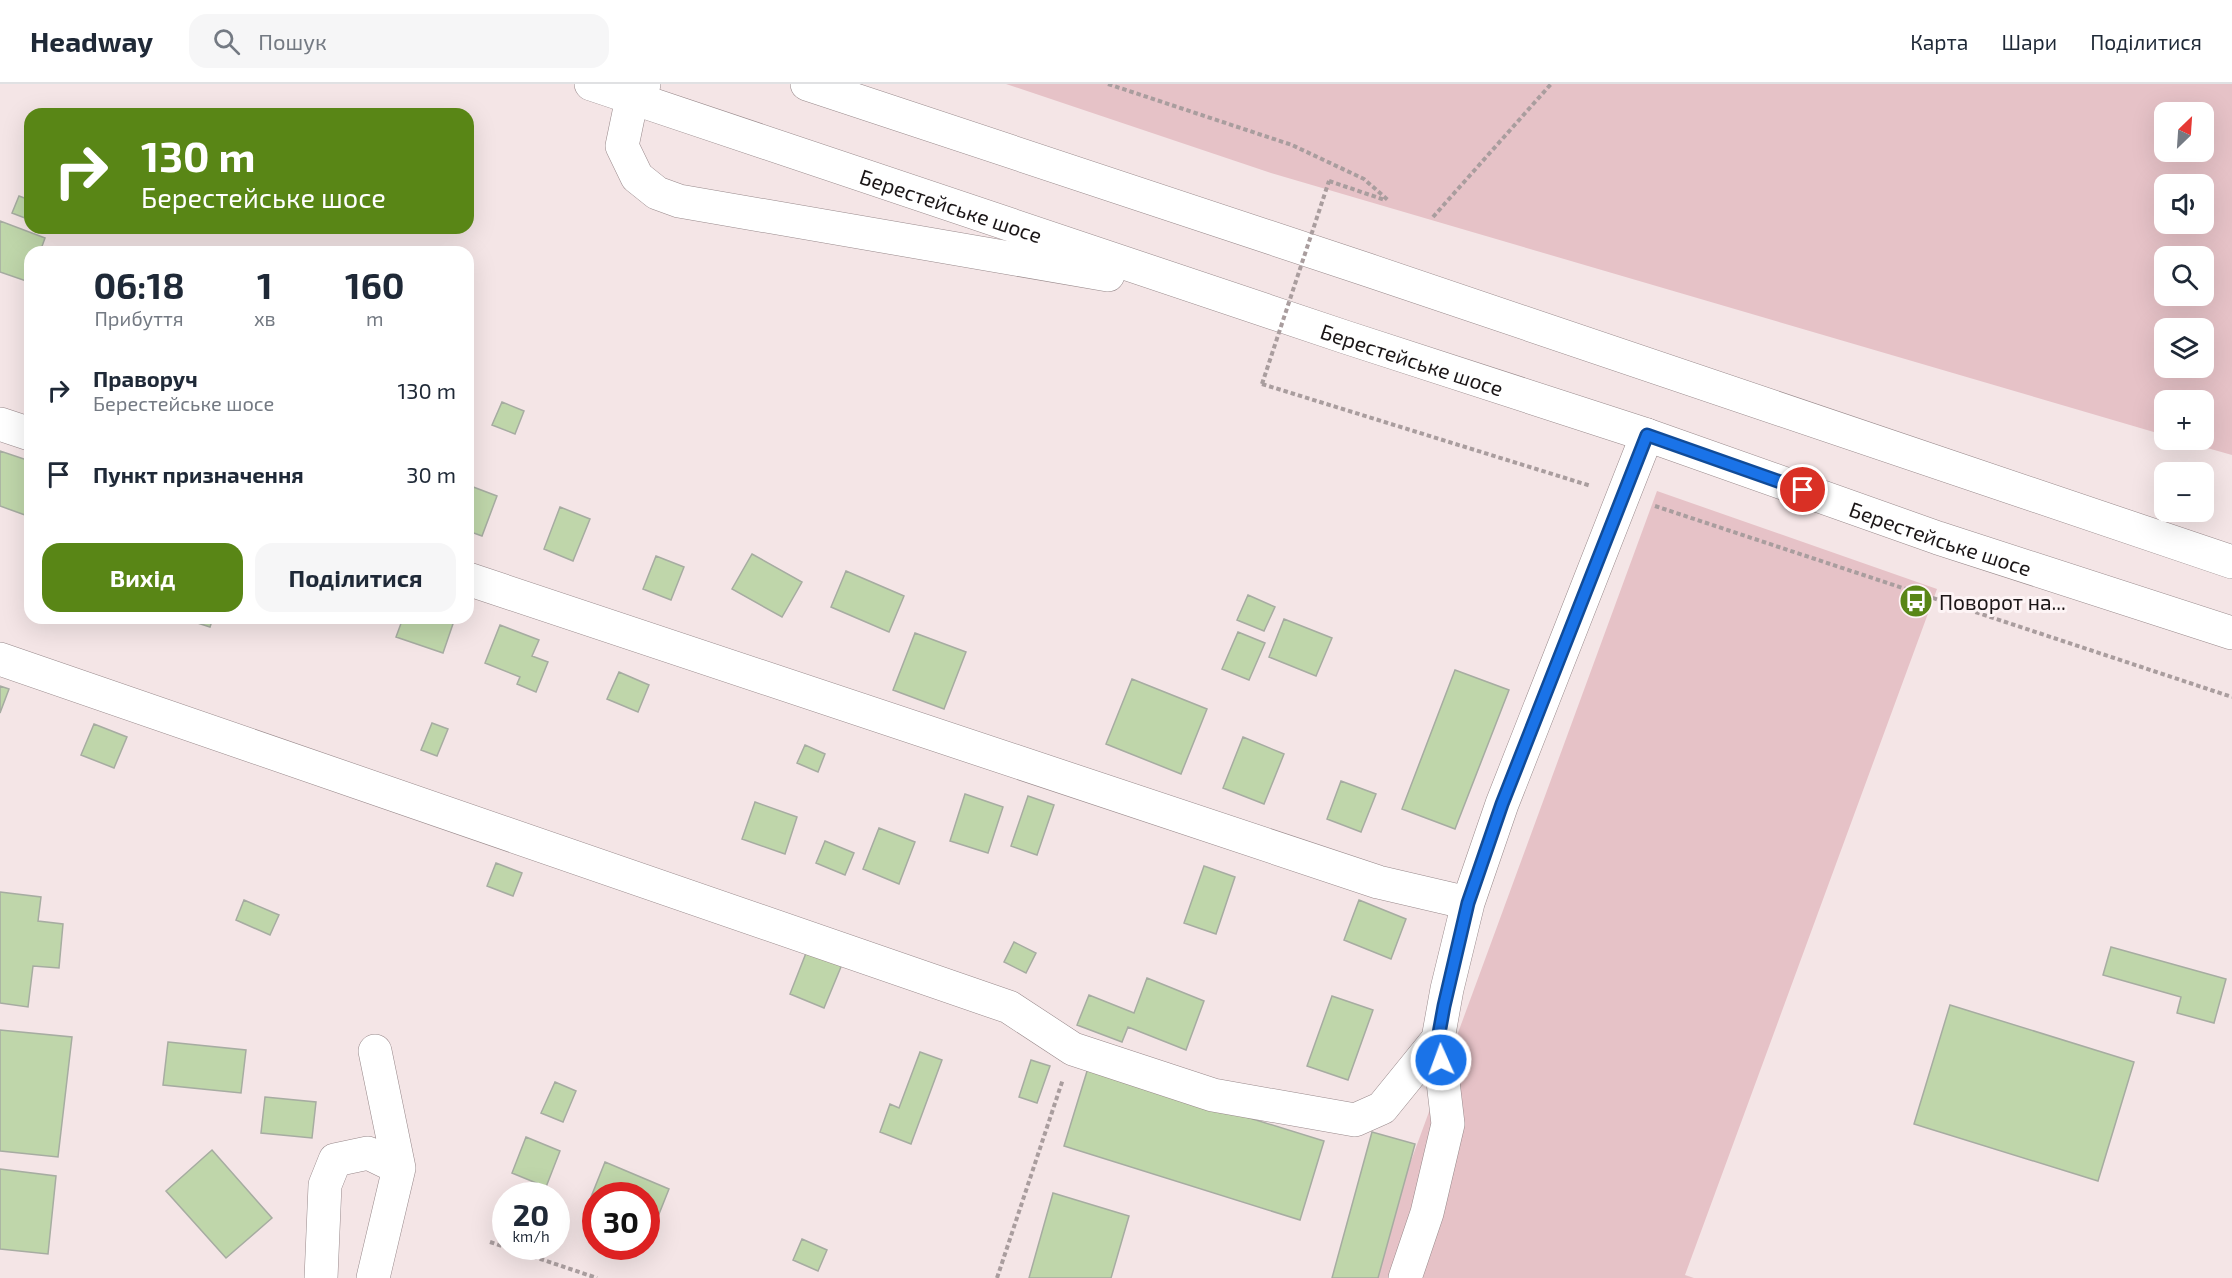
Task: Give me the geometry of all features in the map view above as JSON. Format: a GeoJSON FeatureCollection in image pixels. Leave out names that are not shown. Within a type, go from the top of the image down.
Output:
{"type":"FeatureCollection","features":[{"type":"Feature","properties":{"kind":"main road","name":"Берестейське шосе"},"geometry":{"type":"LineString","coordinates":[[591,84],[638,91],[1208,291],[1647,435],[1938,537],[2232,633]]}},
{"type":"Feature","properties":{"kind":"main road"},"geometry":{"type":"LineString","coordinates":[[807,84],[1368,270],[2232,562]]}},
{"type":"Feature","properties":{"kind":"main road"},"geometry":{"type":"LineString","coordinates":[[638,91],[622,146],[637,177],[657,193],[679,201],[1208,291]]}},
{"type":"Feature","properties":{"kind":"main road"},"geometry":{"type":"LineString","coordinates":[[0,424],[24,432]]}},
{"type":"Feature","properties":{"kind":"main road"},"geometry":{"type":"LineString","coordinates":[[1405,1278],[1427,1213],[1448,1124],[1438,1039],[1447,989],[1468,903],[1502,804],[1647,435]]}},
{"type":"Feature","properties":{"kind":"main road"},"geometry":{"type":"LineString","coordinates":[[474,581],[1378,882],[1468,903]]}},
{"type":"Feature","properties":{"kind":"main road"},"geometry":{"type":"LineString","coordinates":[[0,659],[1009,1007],[1072,1049],[1213,1095],[1355,1120],[1382,1108],[1438,1039]]}},
{"type":"Feature","properties":{"kind":"main road"},"geometry":{"type":"LineString","coordinates":[[373,1278],[399,1168],[375,1051]]}},
{"type":"Feature","properties":{"kind":"main road"},"geometry":{"type":"LineString","coordinates":[[321,1278],[325,1185],[335,1160],[368,1153],[399,1168]]}},
{"type":"Feature","properties":{"kind":"path"},"geometry":{"type":"LineString","coordinates":[[1108,84],[1292,145],[1364,179],[1389,201],[1329,181],[1262,384],[1623,495],[2232,697]]}},
{"type":"Feature","properties":{"kind":"path"},"geometry":{"type":"LineString","coordinates":[[1433,217],[1551,84]]}},
{"type":"Feature","properties":{"kind":"path"},"geometry":{"type":"LineString","coordinates":[[997,1278],[1072,1049]]}},
{"type":"Feature","properties":{"kind":"path"},"geometry":{"type":"LineString","coordinates":[[490,1242],[597,1278]]}},
{"type":"Feature","properties":{"kind":"shaded area"},"geometry":{"type":"Polygon","coordinates":[[[1006,84],[2232,84],[2232,455],[2214,450],[2214,390],[2154,390],[2154,432],[1271,173],[1006,84]]]}},
{"type":"Feature","properties":{"kind":"shaded area"},"geometry":{"type":"Polygon","coordinates":[[[1657,491],[1937,589],[1685,1275],[1694,1278],[1368,1278],[1657,491]]]}},
{"type":"Feature","properties":{"kind":"building"},"geometry":{"type":"Polygon","coordinates":[[[19,196],[24,198],[24,218],[12,213],[19,196]]]}},
{"type":"Feature","properties":{"kind":"building"},"geometry":{"type":"Polygon","coordinates":[[[0,221],[24,230],[24,234],[34,234],[45,238],[42,246],[24,246],[24,280],[0,272],[0,221]]]}},
{"type":"Feature","properties":{"kind":"building"},"geometry":{"type":"Polygon","coordinates":[[[502,402],[524,411],[515,434],[492,425],[502,402]]]}},
{"type":"Feature","properties":{"kind":"building"},"geometry":{"type":"Polygon","coordinates":[[[0,451],[24,459],[24,515],[0,506],[0,451]]]}},
{"type":"Feature","properties":{"kind":"building"},"geometry":{"type":"Polygon","coordinates":[[[474,487],[497,496],[482,536],[474,533],[474,487]]]}},
{"type":"Feature","properties":{"kind":"building"},"geometry":{"type":"Polygon","coordinates":[[[560,507],[590,519],[573,561],[544,549],[560,507]]]}},
{"type":"Feature","properties":{"kind":"building"},"geometry":{"type":"Polygon","coordinates":[[[752,554],[802,582],[782,617],[732,589],[752,554]]]}},
{"type":"Feature","properties":{"kind":"building"},"geometry":{"type":"Polygon","coordinates":[[[656,556],[684,567],[671,600],[643,589],[656,556]]]}},
{"type":"Feature","properties":{"kind":"building"},"geometry":{"type":"Polygon","coordinates":[[[846,571],[904,596],[889,632],[831,607],[846,571]]]}},
{"type":"Feature","properties":{"kind":"building"},"geometry":{"type":"Polygon","coordinates":[[[1248,595],[1275,607],[1264,631],[1237,620],[1248,595]]]}},
{"type":"Feature","properties":{"kind":"building"},"geometry":{"type":"Polygon","coordinates":[[[1284,619],[1332,638],[1316,676],[1269,657],[1284,619]]]}},
{"type":"Feature","properties":{"kind":"building"},"geometry":{"type":"Polygon","coordinates":[[[401,624],[453,624],[443,653],[396,637],[401,624]]]}},
{"type":"Feature","properties":{"kind":"building"},"geometry":{"type":"Polygon","coordinates":[[[500,625],[539,640],[532,656],[548,662],[536,692],[517,684],[520,677],[485,663],[500,625]]]}},
{"type":"Feature","properties":{"kind":"building"},"geometry":{"type":"Polygon","coordinates":[[[1238,632],[1265,643],[1249,680],[1222,669],[1238,632]]]}},
{"type":"Feature","properties":{"kind":"building"},"geometry":{"type":"Polygon","coordinates":[[[915,633],[966,652],[944,709],[893,690],[915,633]]]}},
{"type":"Feature","properties":{"kind":"building"},"geometry":{"type":"Polygon","coordinates":[[[1455,670],[1509,690],[1455,829],[1402,809],[1455,670]]]}},
{"type":"Feature","properties":{"kind":"building"},"geometry":{"type":"Polygon","coordinates":[[[619,672],[649,685],[638,712],[607,699],[619,672]]]}},
{"type":"Feature","properties":{"kind":"building"},"geometry":{"type":"Polygon","coordinates":[[[1132,679],[1207,709],[1181,774],[1106,744],[1132,679]]]}},
{"type":"Feature","properties":{"kind":"building"},"geometry":{"type":"Polygon","coordinates":[[[0,686],[9,689],[0,713],[0,686]]]}},
{"type":"Feature","properties":{"kind":"building"},"geometry":{"type":"Polygon","coordinates":[[[432,723],[448,729],[437,756],[421,750],[432,723]]]}},
{"type":"Feature","properties":{"kind":"building"},"geometry":{"type":"Polygon","coordinates":[[[94,724],[127,737],[114,768],[81,755],[94,724]]]}},
{"type":"Feature","properties":{"kind":"building"},"geometry":{"type":"Polygon","coordinates":[[[1243,737],[1284,754],[1264,804],[1223,788],[1243,737]]]}},
{"type":"Feature","properties":{"kind":"building"},"geometry":{"type":"Polygon","coordinates":[[[805,745],[825,754],[818,772],[797,763],[805,745]]]}},
{"type":"Feature","properties":{"kind":"building"},"geometry":{"type":"Polygon","coordinates":[[[1341,781],[1376,794],[1361,832],[1327,819],[1341,781]]]}},
{"type":"Feature","properties":{"kind":"building"},"geometry":{"type":"Polygon","coordinates":[[[965,794],[1003,807],[988,853],[950,841],[965,794]]]}},
{"type":"Feature","properties":{"kind":"building"},"geometry":{"type":"Polygon","coordinates":[[[1028,796],[1054,805],[1037,855],[1011,846],[1028,796]]]}},
{"type":"Feature","properties":{"kind":"building"},"geometry":{"type":"Polygon","coordinates":[[[755,802],[797,817],[785,854],[742,839],[755,802]]]}},
{"type":"Feature","properties":{"kind":"building"},"geometry":{"type":"Polygon","coordinates":[[[879,828],[915,842],[899,884],[863,869],[879,828]]]}},
{"type":"Feature","properties":{"kind":"building"},"geometry":{"type":"Polygon","coordinates":[[[825,841],[854,853],[845,875],[816,863],[825,841]]]}},
{"type":"Feature","properties":{"kind":"building"},"geometry":{"type":"Polygon","coordinates":[[[496,863],[522,873],[513,896],[487,886],[496,863]]]}},
{"type":"Feature","properties":{"kind":"building"},"geometry":{"type":"Polygon","coordinates":[[[1204,866],[1235,877],[1216,934],[1184,923],[1204,866]]]}},
{"type":"Feature","properties":{"kind":"building"},"geometry":{"type":"Polygon","coordinates":[[[0,892],[41,897],[38,921],[63,924],[59,968],[33,966],[28,1007],[0,1003],[0,892]]]}},
{"type":"Feature","properties":{"kind":"building"},"geometry":{"type":"Polygon","coordinates":[[[244,900],[279,915],[270,935],[236,920],[244,900]]]}},
{"type":"Feature","properties":{"kind":"building"},"geometry":{"type":"Polygon","coordinates":[[[1359,900],[1406,919],[1391,959],[1344,940],[1359,900]]]}},
{"type":"Feature","properties":{"kind":"building"},"geometry":{"type":"Polygon","coordinates":[[[1014,942],[1036,953],[1026,973],[1004,962],[1014,942]]]}},
{"type":"Feature","properties":{"kind":"building"},"geometry":{"type":"Polygon","coordinates":[[[2111,947],[2226,979],[2214,1023],[2177,1013],[2181,997],[2103,975],[2111,947]]]}},
{"type":"Feature","properties":{"kind":"building"},"geometry":{"type":"Polygon","coordinates":[[[808,948],[843,962],[824,1008],[790,994],[808,948]]]}},
{"type":"Feature","properties":{"kind":"building"},"geometry":{"type":"Polygon","coordinates":[[[1147,978],[1204,1001],[1186,1050],[1128,1027],[1122,1042],[1077,1025],[1089,995],[1134,1013],[1147,978]]]}},
{"type":"Feature","properties":{"kind":"building"},"geometry":{"type":"Polygon","coordinates":[[[1332,996],[1373,1010],[1348,1080],[1307,1066],[1332,996]]]}},
{"type":"Feature","properties":{"kind":"building"},"geometry":{"type":"Polygon","coordinates":[[[1950,1005],[2134,1062],[2098,1181],[1914,1124],[1950,1005]]]}},
{"type":"Feature","properties":{"kind":"building"},"geometry":{"type":"Polygon","coordinates":[[[0,1030],[72,1037],[58,1157],[0,1151],[0,1030]]]}},
{"type":"Feature","properties":{"kind":"building"},"geometry":{"type":"Polygon","coordinates":[[[168,1042],[246,1050],[241,1093],[163,1085],[168,1042]]]}},
{"type":"Feature","properties":{"kind":"building"},"geometry":{"type":"Polygon","coordinates":[[[920,1052],[942,1060],[911,1144],[880,1132],[890,1104],[899,1108],[920,1052]]]}},
{"type":"Feature","properties":{"kind":"building"},"geometry":{"type":"Polygon","coordinates":[[[1031,1060],[1050,1066],[1037,1103],[1019,1097],[1031,1060]]]}},
{"type":"Feature","properties":{"kind":"building"},"geometry":{"type":"Polygon","coordinates":[[[1088,1068],[1324,1141],[1300,1220],[1064,1146],[1088,1068]]]}},
{"type":"Feature","properties":{"kind":"building"},"geometry":{"type":"Polygon","coordinates":[[[555,1082],[576,1091],[563,1122],[541,1113],[555,1082]]]}},
{"type":"Feature","properties":{"kind":"building"},"geometry":{"type":"Polygon","coordinates":[[[265,1097],[316,1102],[312,1138],[261,1133],[265,1097]]]}},
{"type":"Feature","properties":{"kind":"building"},"geometry":{"type":"Polygon","coordinates":[[[1372,1132],[1415,1144],[1378,1278],[1332,1278],[1372,1132]]]}},
{"type":"Feature","properties":{"kind":"building"},"geometry":{"type":"Polygon","coordinates":[[[526,1137],[560,1151],[548,1182],[534,1182],[512,1173],[526,1137]]]}},
{"type":"Feature","properties":{"kind":"building"},"geometry":{"type":"Polygon","coordinates":[[[212,1150],[272,1218],[226,1258],[166,1191],[212,1150]]]}},
{"type":"Feature","properties":{"kind":"building"},"geometry":{"type":"Polygon","coordinates":[[[605,1162],[652,1182],[597,1182],[605,1162]]]}},
{"type":"Feature","properties":{"kind":"building"},"geometry":{"type":"Polygon","coordinates":[[[0,1169],[56,1176],[48,1254],[0,1249],[0,1169]]]}},
{"type":"Feature","properties":{"kind":"building"},"geometry":{"type":"Polygon","coordinates":[[[660,1185],[669,1189],[660,1212],[660,1185]]]}},
{"type":"Feature","properties":{"kind":"building"},"geometry":{"type":"Polygon","coordinates":[[[1053,1193],[1129,1216],[1111,1278],[1029,1278],[1053,1193]]]}},
{"type":"Feature","properties":{"kind":"building"},"geometry":{"type":"Polygon","coordinates":[[[802,1239],[827,1250],[818,1271],[793,1260],[802,1239]]]}},
{"type":"Feature","properties":{"kind":"place","name":"Поворот на..."},"geometry":{"type":"Point","coordinates":[1916,601]}},
{"type":"Feature","properties":{"kind":"route"},"geometry":{"type":"LineString","coordinates":[[1441,1060],[1438,1039],[1447,989],[1468,903],[1502,804],[1647,435],[1803,490]]}}]}
